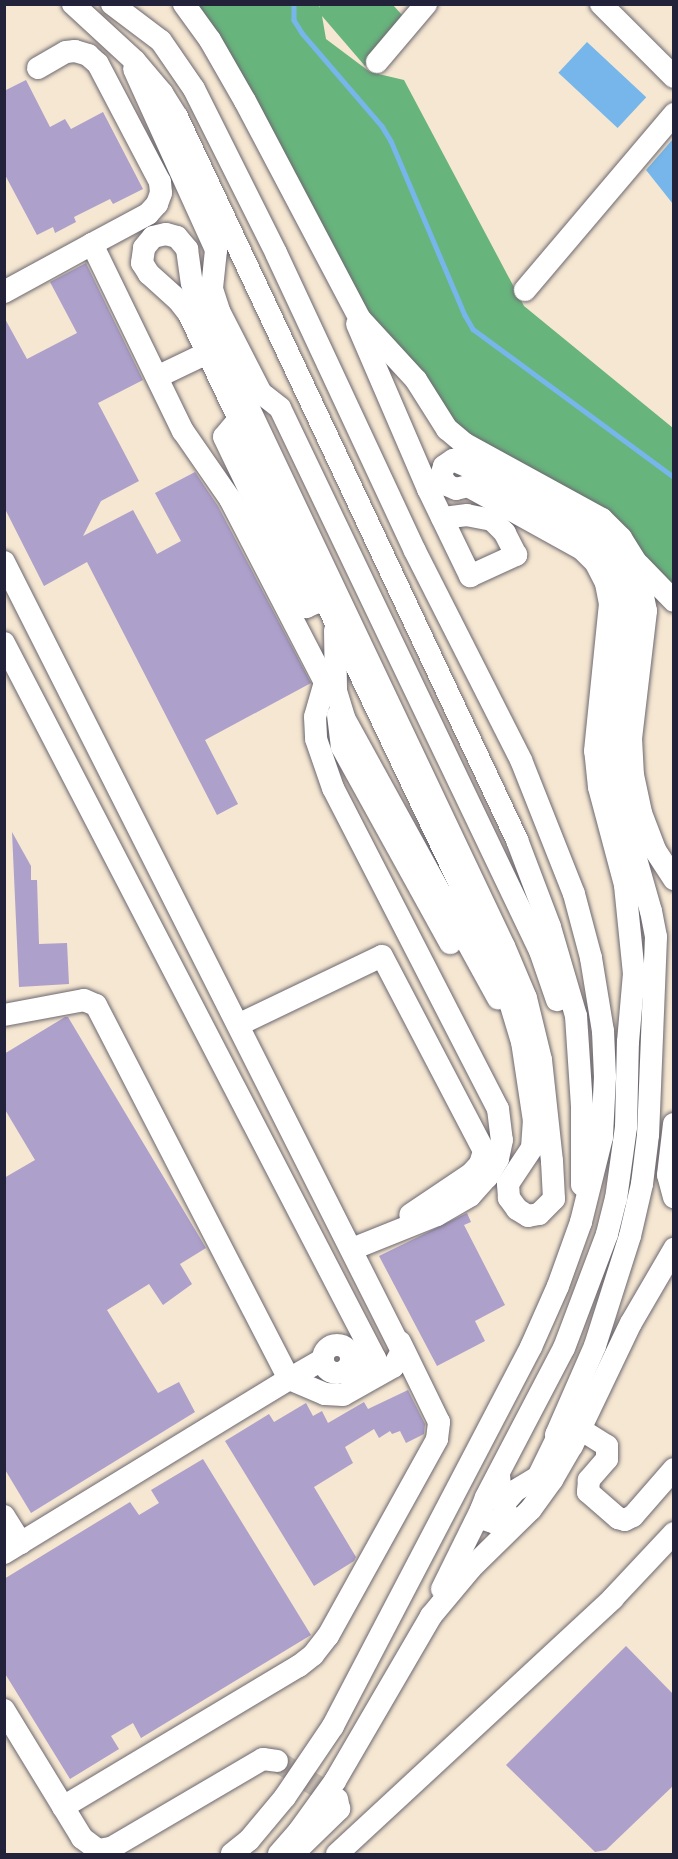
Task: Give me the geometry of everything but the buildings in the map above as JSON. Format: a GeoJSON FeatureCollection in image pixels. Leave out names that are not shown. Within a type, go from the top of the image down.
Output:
{"type":"FeatureCollection","features":[{"type":"Feature","properties":{"kind":"street"},"geometry":{"type":"LineString","coordinates":[[73,4],[129,54],[162,93],[177,117],[518,840],[550,927],[576,1016],[582,1106],[581,1222]]}},
{"type":"Feature","properties":{"kind":"street"},"geometry":{"type":"LineString","coordinates":[[112,4],[161,41],[194,89],[276,253],[415,551],[521,760],[574,894],[591,958],[603,1031],[605,1077],[602,1137],[581,1222],[558,1286],[531,1347],[333,1726],[285,1797],[249,1840],[232,1854]]}},
{"type":"Feature","properties":{"kind":"street"},"geometry":{"type":"LineString","coordinates":[[184,4],[210,40],[245,101],[345,295],[360,319],[416,380],[447,429],[465,444],[602,519],[621,537],[636,562],[674,601]]}},
{"type":"Feature","properties":{"kind":"street"},"geometry":{"type":"LineString","coordinates":[[377,62],[426,4]]}},
{"type":"Feature","properties":{"kind":"street"},"geometry":{"type":"LineString","coordinates":[[601,4],[674,77]]}},
{"type":"Feature","properties":{"kind":"street"},"geometry":{"type":"LineString","coordinates":[[4,292],[148,213],[159,198],[160,182],[98,64],[88,55],[75,51],[66,52],[38,68]]}},
{"type":"Feature","properties":{"kind":"street"},"geometry":{"type":"LineString","coordinates":[[129,54],[143,94],[216,249],[212,289],[220,313],[261,393],[280,408],[540,951],[559,1004],[572,1079],[581,1222]]}},
{"type":"Feature","properties":{"kind":"street"},"geometry":{"type":"LineString","coordinates":[[525,290],[674,114]]}},
{"type":"Feature","properties":{"kind":"street"},"geometry":{"type":"LineString","coordinates":[[153,237],[166,234],[177,237],[187,249],[197,299],[504,946],[526,998],[541,1060],[554,1187],[554,1199],[539,1215],[528,1216],[517,1209],[508,1198],[508,1184],[532,1148],[534,1121],[522,1042],[498,966],[184,307],[148,274],[142,263],[144,248],[153,237],[196,209]]}},
{"type":"Feature","properties":{"kind":"street"},"geometry":{"type":"LineString","coordinates":[[92,244],[183,431],[230,499],[325,682],[315,717],[316,739],[333,788],[498,1109],[502,1140],[498,1159],[488,1178],[470,1196],[437,1215],[362,1245]]}},
{"type":"Feature","properties":{"kind":"street"},"geometry":{"type":"LineString","coordinates":[[345,295],[384,389],[436,485],[442,518]]}},
{"type":"Feature","properties":{"kind":"street"},"geometry":{"type":"LineString","coordinates":[[157,377],[207,353]]}},
{"type":"Feature","properties":{"kind":"street"},"geometry":{"type":"LineString","coordinates":[[384,389],[405,368]]}},
{"type":"Feature","properties":{"kind":"street"},"geometry":{"type":"LineString","coordinates":[[436,485],[444,466],[453,460],[478,471],[586,532],[614,560],[622,577],[627,612],[613,733],[617,792],[656,937],[648,1135],[642,1184],[630,1236],[595,1346],[555,1435],[558,1436],[538,1477],[515,1491],[503,1505]]}},
{"type":"Feature","properties":{"kind":"street"},"geometry":{"type":"LineString","coordinates":[[408,1656],[564,1348],[607,1234],[616,1199],[626,1127],[628,1042],[634,974],[625,885],[599,787],[595,751],[610,604],[606,583],[596,563],[582,549],[468,486],[456,489],[436,485]]}},
{"type":"Feature","properties":{"kind":"street"},"geometry":{"type":"LineString","coordinates":[[4,562],[240,1024],[362,1245],[400,1342],[439,1422],[437,1439],[328,1636],[313,1655],[299,1666],[63,1807]]}},
{"type":"Feature","properties":{"kind":"street"},"geometry":{"type":"LineString","coordinates":[[636,562],[642,582],[645,611],[631,738],[633,775],[641,813],[655,850],[674,879]]}},
{"type":"Feature","properties":{"kind":"street"},"geometry":{"type":"LineString","coordinates":[[330,611],[336,691],[344,718],[522,1042]]}},
{"type":"Feature","properties":{"kind":"street"},"geometry":{"type":"LineString","coordinates":[[645,611],[668,612],[674,616]]}},
{"type":"Feature","properties":{"kind":"street"},"geometry":{"type":"LineString","coordinates":[[4,644],[375,1358],[347,1369],[352,1357],[344,1346],[330,1346],[323,1359],[13,1548],[4,1516]]}},
{"type":"Feature","properties":{"kind":"street"},"geometry":{"type":"LineString","coordinates":[[240,1024],[382,956],[484,1151],[480,1164],[471,1174],[362,1245]]}},
{"type":"Feature","properties":{"kind":"street"},"geometry":{"type":"LineString","coordinates":[[4,1015],[84,1000],[96,1005],[289,1379],[326,1394],[343,1395],[393,1367],[402,1351],[400,1342]]}},
{"type":"Feature","properties":{"kind":"street"},"geometry":{"type":"LineString","coordinates":[[674,1124],[668,1175],[674,1197]]}},
{"type":"Feature","properties":{"kind":"street"},"geometry":{"type":"LineString","coordinates":[[279,1854],[299,1831],[335,1781],[431,1616],[452,1590],[531,1509],[552,1480],[580,1429],[636,1314],[674,1249]]}},
{"type":"Feature","properties":{"kind":"street"},"geometry":{"type":"LineString","coordinates":[[595,1398],[602,1441]]}},
{"type":"Feature","properties":{"kind":"street"},"geometry":{"type":"LineString","coordinates":[[580,1429],[607,1446],[607,1459],[589,1480],[588,1492],[618,1518],[625,1520],[633,1516],[674,1469]]}},
{"type":"Feature","properties":{"kind":"street"},"geometry":{"type":"LineString","coordinates":[[481,1510],[484,1519],[493,1522],[501,1518],[506,1511],[499,1475]]}},
{"type":"Feature","properties":{"kind":"street"},"geometry":{"type":"LineString","coordinates":[[337,1854],[613,1598],[674,1533]]}},
{"type":"Feature","properties":{"kind":"street"},"geometry":{"type":"LineString","coordinates":[[4,1710],[63,1807],[89,1845],[98,1850],[111,1848],[263,1759],[277,1761]]}},
{"type":"Feature","properties":{"kind":"street"},"geometry":{"type":"LineString","coordinates":[[293,1854],[339,1809],[337,1799]]}},
{"type":"Feature","properties":{"kind":"green space"},"geometry":{"type":"Polygon","coordinates":[[[319,4],[320,8],[320,4],[393,5],[402,15],[365,66],[322,16],[326,39],[370,72],[404,80],[524,306],[673,428],[673,597],[463,435],[359,314],[197,5],[319,4]]]}},
{"type":"Feature","properties":{"kind":"water"},"geometry":{"type":"Polygon","coordinates":[[[587,42],[646,97],[618,128],[558,73],[587,42]]]}},
{"type":"Feature","properties":{"kind":"water"},"geometry":{"type":"Polygon","coordinates":[[[673,139],[673,204],[646,170],[673,139]]]}},
{"type":"Feature","properties":{"kind":"waterway"},"geometry":{"type":"LineString","coordinates":[[294,4],[294,20],[302,33],[382,126],[391,141],[473,329],[674,477]]}},
{"type":"Feature","properties":{"kind":"tunnel"},"geometry":{"type":"LineString","coordinates":[[277,1761],[337,1799]]}}]}
